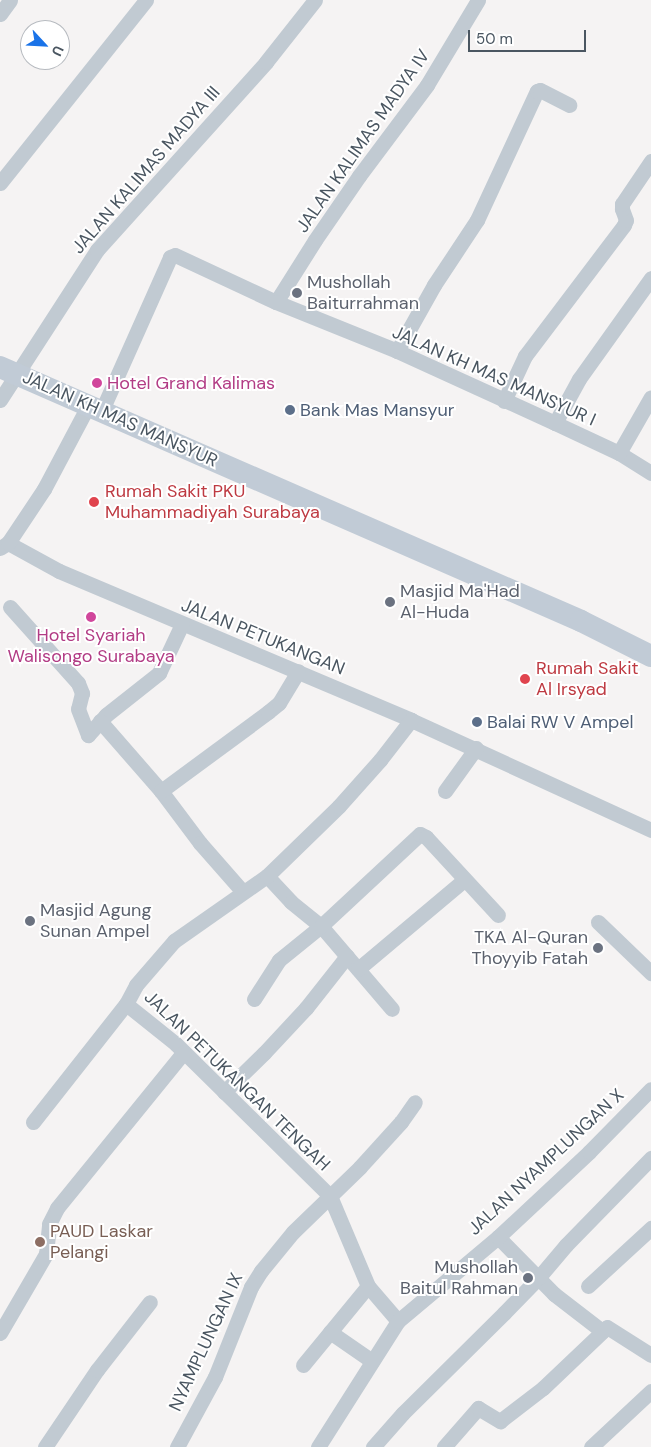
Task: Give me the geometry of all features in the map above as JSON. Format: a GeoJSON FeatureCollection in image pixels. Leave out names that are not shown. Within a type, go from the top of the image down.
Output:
{"type":"FeatureCollection","features":[{"type":"Feature","properties":{"kind":"street"},"geometry":{"type":"LineString","coordinates":[[0,14],[10,0]]}},
{"type":"Feature","properties":{"kind":"street"},"geometry":{"type":"LineString","coordinates":[[0,183],[146,0]]}},
{"type":"Feature","properties":{"kind":"street","name":"JALAN KALIMAS MADYA III"},"geometry":{"type":"LineString","coordinates":[[0,400],[8,370],[97,250],[266,62],[315,0]]}},
{"type":"Feature","properties":{"kind":"street","name":"JALAN KALIMAS MADYA IV"},"geometry":{"type":"LineString","coordinates":[[276,302],[353,184],[427,85],[478,0]]}},
{"type":"Feature","properties":{"kind":"street"},"geometry":{"type":"LineString","coordinates":[[397,352],[434,285],[477,220],[537,91],[540,90],[569,104]]}},
{"type":"Feature","properties":{"kind":"street"},"geometry":{"type":"LineString","coordinates":[[504,401],[525,356],[624,225],[626,220],[622,204],[651,161]]}},
{"type":"Feature","properties":{"kind":"street","name":"JALAN KH MAS MANSYUR I"},"geometry":{"type":"LineString","coordinates":[[95,407],[172,256],[175,255],[276,302],[397,352],[555,423],[619,453],[651,473]]}},
{"type":"Feature","properties":{"kind":"street"},"geometry":{"type":"LineString","coordinates":[[555,423],[579,380],[651,278]]}},
{"type":"Feature","properties":{"kind":"street","name":"JALAN KH MAS MANSYUR"},"geometry":{"type":"LineString","coordinates":[[8,370],[609,634],[651,656]]}},
{"type":"Feature","properties":{"kind":"street"},"geometry":{"type":"LineString","coordinates":[[619,453],[651,397]]}},
{"type":"Feature","properties":{"kind":"street","name":"JALAN PETUKANGAN"},"geometry":{"type":"LineString","coordinates":[[95,407],[44,489],[4,546],[182,624],[298,671],[476,748],[651,830]]}},
{"type":"Feature","properties":{"kind":"street"},"geometry":{"type":"LineString","coordinates":[[10,607],[78,683],[82,693],[78,709],[88,735],[100,721],[159,674],[182,624]]}},
{"type":"Feature","properties":{"kind":"street"},"geometry":{"type":"LineString","coordinates":[[161,791],[268,712],[278,703],[298,671]]}},
{"type":"Feature","properties":{"kind":"street","name":"JALAN PETUKANGAN TENGAH"},"geometry":{"type":"LineString","coordinates":[[330,1196],[184,1052],[126,1004],[136,985],[174,940],[267,876],[339,806],[380,760],[411,720]]}},
{"type":"Feature","properties":{"kind":"street"},"geometry":{"type":"LineString","coordinates":[[100,721],[161,791],[200,843],[242,892]]}},
{"type":"Feature","properties":{"kind":"street"},"geometry":{"type":"LineString","coordinates":[[445,791],[476,748]]}},
{"type":"Feature","properties":{"kind":"street"},"geometry":{"type":"LineString","coordinates":[[254,999],[279,960],[321,926],[420,834],[498,915]]}},
{"type":"Feature","properties":{"kind":"street"},"geometry":{"type":"LineString","coordinates":[[267,876],[291,902],[321,926],[392,1009]]}},
{"type":"Feature","properties":{"kind":"street"},"geometry":{"type":"LineString","coordinates":[[358,969],[464,880]]}},
{"type":"Feature","properties":{"kind":"street"},"geometry":{"type":"LineString","coordinates":[[598,922],[648,965]]}},
{"type":"Feature","properties":{"kind":"street"},"geometry":{"type":"LineString","coordinates":[[224,1092],[306,1008],[347,956]]}},
{"type":"Feature","properties":{"kind":"street"},"geometry":{"type":"LineString","coordinates":[[33,1122],[126,1004]]}},
{"type":"Feature","properties":{"kind":"street"},"geometry":{"type":"LineString","coordinates":[[0,1333],[46,1254],[49,1224],[57,1208],[184,1052]]}},
{"type":"Feature","properties":{"kind":"street","name":"JALAN NYAMPLUNGAN X"},"geometry":{"type":"LineString","coordinates":[[318,1447],[398,1321],[498,1237],[589,1152],[651,1089]]}},
{"type":"Feature","properties":{"kind":"street","name":"NYAMPLUNGAN IX"},"geometry":{"type":"LineString","coordinates":[[177,1447],[215,1377],[254,1282],[293,1232],[401,1122],[415,1102]]}},
{"type":"Feature","properties":{"kind":"street"},"geometry":{"type":"LineString","coordinates":[[373,1447],[403,1413],[539,1277],[566,1245],[651,1158]]}},
{"type":"Feature","properties":{"kind":"street"},"geometry":{"type":"LineString","coordinates":[[330,1196],[368,1286],[398,1321]]}},
{"type":"Feature","properties":{"kind":"street"},"geometry":{"type":"LineString","coordinates":[[588,1286],[651,1228]]}},
{"type":"Feature","properties":{"kind":"street"},"geometry":{"type":"LineString","coordinates":[[498,1237],[566,1305],[602,1331]]}},
{"type":"Feature","properties":{"kind":"street"},"geometry":{"type":"LineString","coordinates":[[303,1364],[368,1286]]}},
{"type":"Feature","properties":{"kind":"street"},"geometry":{"type":"LineString","coordinates":[[45,1447],[97,1370],[150,1302]]}},
{"type":"Feature","properties":{"kind":"street"},"geometry":{"type":"LineString","coordinates":[[444,1447],[478,1408],[499,1421],[544,1388],[607,1328],[611,1328],[651,1355]]}},
{"type":"Feature","properties":{"kind":"street"},"geometry":{"type":"LineString","coordinates":[[330,1332],[372,1361]]}},
{"type":"Feature","properties":{"kind":"street"},"geometry":{"type":"LineString","coordinates":[[591,1447],[651,1391]]}},
{"type":"Feature","properties":{"kind":"place","name":"Mushollah Baiturrahman"},"geometry":{"type":"Point","coordinates":[297,293]}},
{"type":"Feature","properties":{"kind":"place","name":"Hotel Grand Kalimas"},"geometry":{"type":"Point","coordinates":[97,383]}},
{"type":"Feature","properties":{"kind":"place","name":"Bank Mas Mansyur"},"geometry":{"type":"Point","coordinates":[290,410]}},
{"type":"Feature","properties":{"kind":"place","name":"Rumah Sakit PKU Muhammadiyah Surabaya"},"geometry":{"type":"Point","coordinates":[94,502]}},
{"type":"Feature","properties":{"kind":"place","name":"Masjid Ma'Had Al-Huda"},"geometry":{"type":"Point","coordinates":[390,602]}},
{"type":"Feature","properties":{"kind":"place","name":"Hotel Syariah Walisongo Surabaya"},"geometry":{"type":"Point","coordinates":[91,617]}},
{"type":"Feature","properties":{"kind":"place","name":"Rumah Sakit Al Irsyad"},"geometry":{"type":"Point","coordinates":[525,679]}},
{"type":"Feature","properties":{"kind":"place","name":"Balai RW V Ampel"},"geometry":{"type":"Point","coordinates":[477,722]}},
{"type":"Feature","properties":{"kind":"place","name":"Masjid Agung Sunan Ampel"},"geometry":{"type":"Point","coordinates":[30,921]}},
{"type":"Feature","properties":{"kind":"place","name":"TKA Al-Quran Thoyyib Fatah"},"geometry":{"type":"Point","coordinates":[598,948]}},
{"type":"Feature","properties":{"kind":"place","name":"PAUD Laskar Pelangi"},"geometry":{"type":"Point","coordinates":[40,1242]}},
{"type":"Feature","properties":{"kind":"place","name":"Mushollah Baitul Rahman"},"geometry":{"type":"Point","coordinates":[528,1278]}}]}
